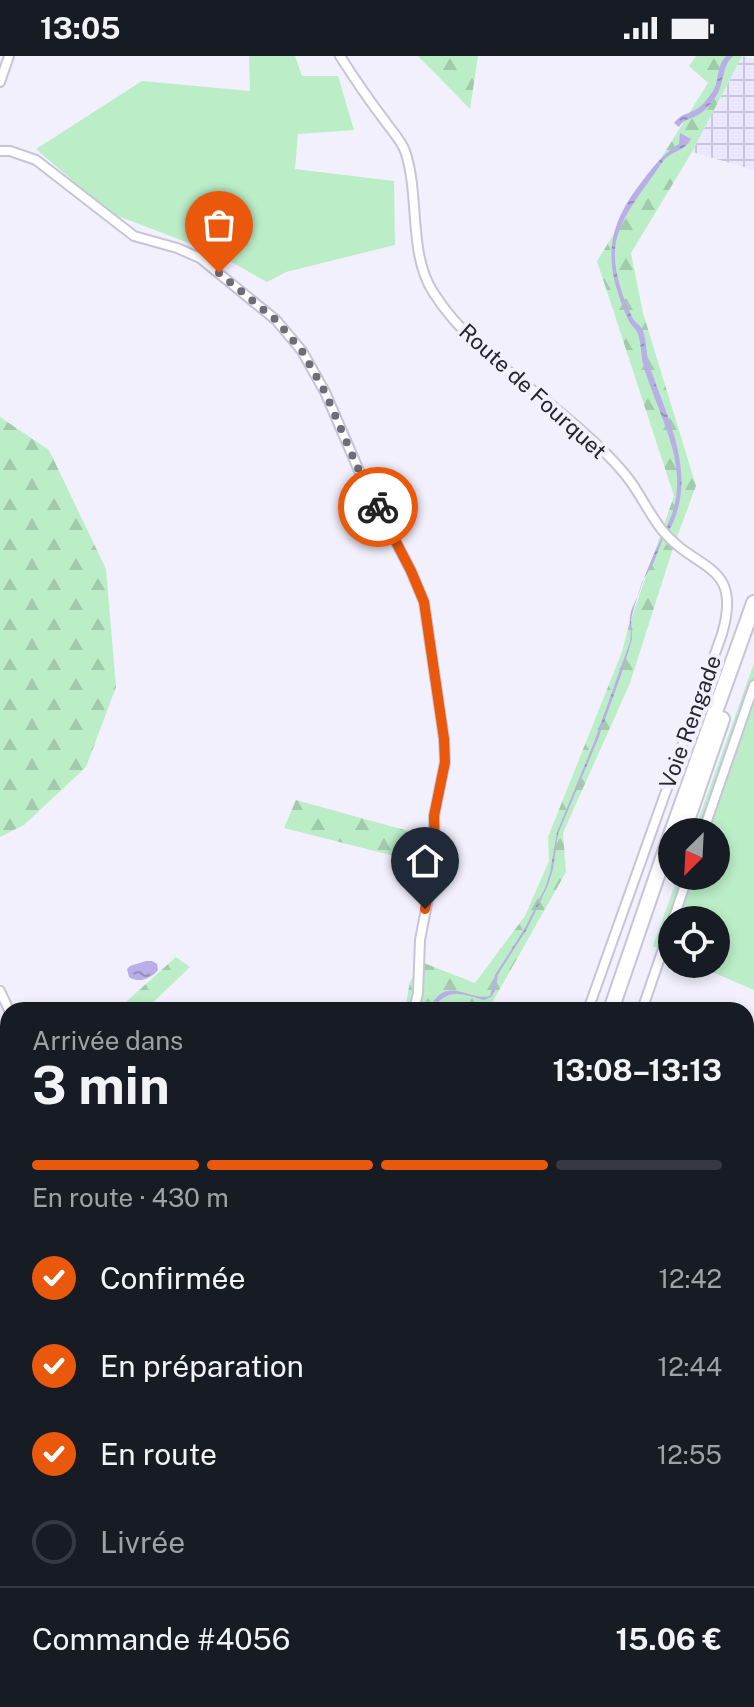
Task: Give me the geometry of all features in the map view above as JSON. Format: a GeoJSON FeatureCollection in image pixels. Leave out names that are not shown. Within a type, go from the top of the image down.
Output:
{"type":"FeatureCollection","features":[{"type":"Feature","properties":{"kind":"highway"},"geometry":{"type":"LineString","coordinates":[[677,818],[754,603]]}},
{"type":"Feature","properties":{"kind":"highway"},"geometry":{"type":"LineString","coordinates":[[688,818],[754,628]]}},
{"type":"Feature","properties":{"kind":"highway"},"geometry":{"type":"LineString","coordinates":[[614,1002],[658,873]]}},
{"type":"Feature","properties":{"kind":"highway"},"geometry":{"type":"LineString","coordinates":[[622,1002],[662,890]]}},
{"type":"Feature","properties":{"kind":"street"},"geometry":{"type":"LineString","coordinates":[[0,82],[9,56]]}},
{"type":"Feature","properties":{"kind":"street","name":"Route de Fourquet"},"geometry":{"type":"LineString","coordinates":[[340,56],[404,148],[422,272],[433,293],[467,336],[583,431],[632,482],[653,518],[670,538],[714,570]]}},
{"type":"Feature","properties":{"kind":"street"},"geometry":{"type":"LineString","coordinates":[[0,151],[10,151],[36,160],[134,236],[200,258],[276,320],[302,351],[325,392],[360,473],[424,602],[445,762],[434,816],[435,862],[420,940],[416,1002]]}},
{"type":"Feature","properties":{"kind":"street","name":"Voie Rengade"},"geometry":{"type":"LineString","coordinates":[[591,1002],[725,623],[728,595],[714,570]]}},
{"type":"Feature","properties":{"kind":"street"},"geometry":{"type":"LineString","coordinates":[[708,818],[754,685]]}},
{"type":"Feature","properties":{"kind":"street"},"geometry":{"type":"LineString","coordinates":[[645,1002],[658,963]]}},
{"type":"Feature","properties":{"kind":"shaded area"},"geometry":{"type":"Polygon","coordinates":[[[742,56],[754,59],[754,170],[692,152],[742,56]]]}},
{"type":"Feature","properties":{"kind":"green space"},"geometry":{"type":"Polygon","coordinates":[[[249,56],[295,56],[302,76],[338,76],[354,130],[298,134],[295,169],[394,181],[395,245],[286,272],[267,282],[215,253],[110,213],[36,149],[142,81],[250,91],[249,56]]]}},
{"type":"Feature","properties":{"kind":"green space"},"geometry":{"type":"Polygon","coordinates":[[[418,56],[478,56],[470,109],[418,56]]]}},
{"type":"Feature","properties":{"kind":"green space"},"geometry":{"type":"Polygon","coordinates":[[[696,56],[742,56],[692,152],[631,253],[643,313],[696,486],[630,683],[563,833],[566,872],[493,1002],[406,1002],[410,981],[424,963],[475,983],[525,916],[549,861],[548,837],[622,652],[674,496],[597,261],[708,83],[689,66],[696,56]]]}},
{"type":"Feature","properties":{"kind":"green space"},"geometry":{"type":"Polygon","coordinates":[[[0,417],[49,450],[106,569],[116,687],[86,767],[24,825],[0,837],[0,417]]]}},
{"type":"Feature","properties":{"kind":"green space"},"geometry":{"type":"Polygon","coordinates":[[[754,663],[754,990],[726,978],[730,978],[730,906],[667,906],[673,890],[730,890],[730,818],[699,818],[754,663]]]}},
{"type":"Feature","properties":{"kind":"green space"},"geometry":{"type":"Polygon","coordinates":[[[296,800],[430,837],[434,866],[284,828],[296,800]]]}},
{"type":"Feature","properties":{"kind":"green space"},"geometry":{"type":"Polygon","coordinates":[[[658,932],[658,948],[653,946],[658,932]]]}},
{"type":"Feature","properties":{"kind":"green space"},"geometry":{"type":"Polygon","coordinates":[[[176,957],[190,967],[153,1002],[126,1002],[176,957]]]}},
{"type":"Feature","properties":{"kind":"water"},"geometry":{"type":"Polygon","coordinates":[[[726,56],[733,56],[715,98],[703,112],[679,127],[674,123],[700,107],[713,91],[726,56]]]}},
{"type":"Feature","properties":{"kind":"water"},"geometry":{"type":"Polygon","coordinates":[[[680,133],[691,139],[689,143],[665,159],[633,204],[618,234],[615,255],[620,287],[632,317],[643,331],[649,363],[678,448],[681,489],[678,510],[669,531],[666,528],[674,507],[676,465],[643,364],[638,334],[629,321],[615,284],[612,252],[613,236],[626,205],[656,164],[679,144],[680,133]]]}},
{"type":"Feature","properties":{"kind":"water"},"geometry":{"type":"Polygon","coordinates":[[[663,535],[653,564],[644,579],[653,556],[663,535]]]}},
{"type":"Feature","properties":{"kind":"water"},"geometry":{"type":"Polygon","coordinates":[[[637,597],[631,620],[632,639],[621,675],[558,834],[548,885],[527,929],[498,974],[491,997],[484,1000],[455,994],[433,1002],[450,990],[490,996],[495,975],[525,928],[545,888],[557,832],[593,745],[630,642],[630,617],[637,597]]]}},
{"type":"Feature","properties":{"kind":"water"},"geometry":{"type":"Polygon","coordinates":[[[146,961],[157,964],[158,970],[141,980],[129,977],[127,969],[130,966],[146,961]]]}},
{"type":"Feature","properties":{"kind":"way so far"},"geometry":{"type":"LineString","coordinates":[[219,273],[276,320],[302,351],[325,392],[378,507]]}},
{"type":"Feature","properties":{"kind":"route"},"geometry":{"type":"LineString","coordinates":[[378,507],[424,602],[444,739],[445,762],[434,816],[435,862],[425,909]]}}]}
